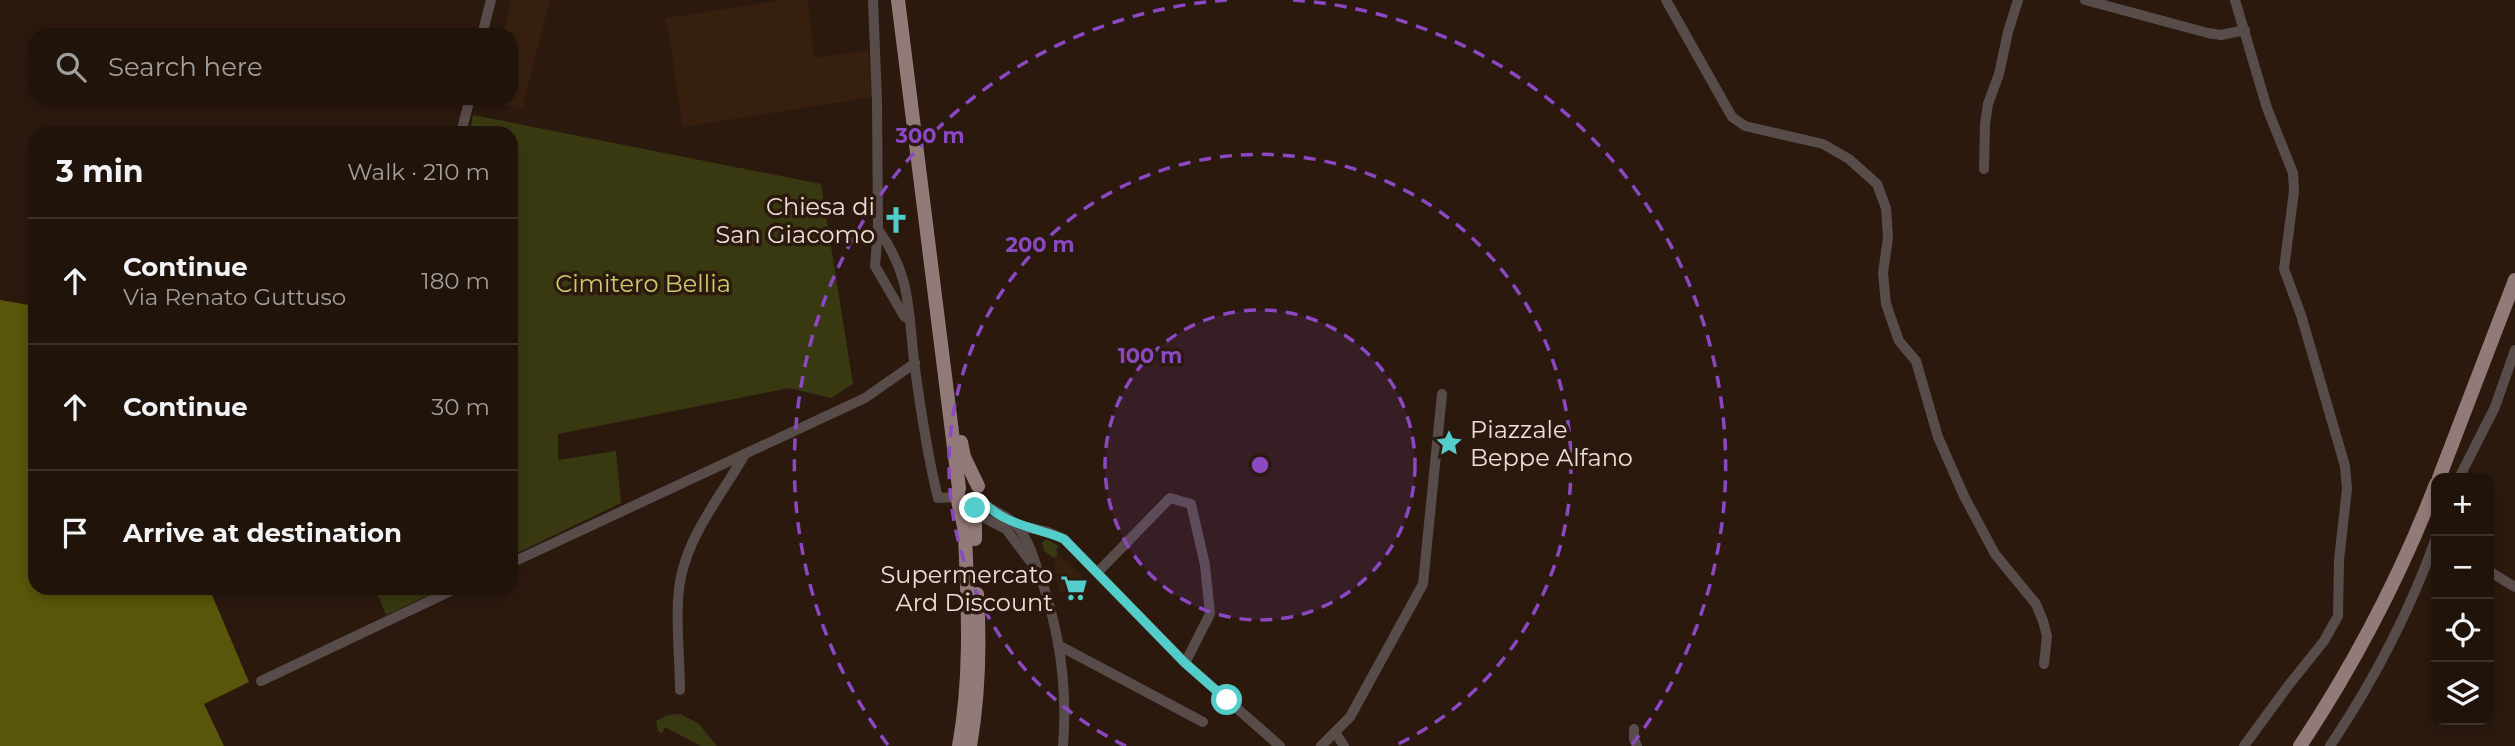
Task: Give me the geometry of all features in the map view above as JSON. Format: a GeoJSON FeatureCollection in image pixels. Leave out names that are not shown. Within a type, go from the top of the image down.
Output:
{"type":"FeatureCollection","features":[{"type":"Feature","properties":{"kind":"main road"},"geometry":{"type":"LineString","coordinates":[[898,0],[946,380],[968,503],[965,527],[967,688],[960,746]]}},
{"type":"Feature","properties":{"kind":"main road"},"geometry":{"type":"LineString","coordinates":[[2441,473],[2515,280]]}},
{"type":"Feature","properties":{"kind":"main road"},"geometry":{"type":"LineString","coordinates":[[946,380],[954,404],[964,457],[978,485],[967,483],[979,671],[978,699],[970,746]]}},
{"type":"Feature","properties":{"kind":"main road"},"geometry":{"type":"LineString","coordinates":[[2300,746],[2338,688],[2381,611],[2431,497]]}},
{"type":"Feature","properties":{"kind":"street"},"geometry":{"type":"LineString","coordinates":[[484,28],[491,0]]}},
{"type":"Feature","properties":{"kind":"street"},"geometry":{"type":"LineString","coordinates":[[873,0],[877,52],[878,229],[875,266],[904,316],[910,320]]}},
{"type":"Feature","properties":{"kind":"street"},"geometry":{"type":"LineString","coordinates":[[1666,0],[1731,117],[1745,125],[1823,144],[1849,159],[1877,184],[1886,208],[1888,238],[1883,273],[1886,304],[1899,341],[1916,361],[1938,437],[1964,496],[1995,554],[2036,604],[2047,636],[2044,664]]}},
{"type":"Feature","properties":{"kind":"street"},"geometry":{"type":"LineString","coordinates":[[1984,169],[1988,104],[1999,74],[2018,0]]}},
{"type":"Feature","properties":{"kind":"street"},"geometry":{"type":"LineString","coordinates":[[2085,0],[2208,33],[2221,35],[2245,30]]}},
{"type":"Feature","properties":{"kind":"street"},"geometry":{"type":"LineString","coordinates":[[2235,0],[2267,108],[2293,173],[2294,191],[2284,269],[2299,309],[2346,466],[2347,489],[2339,559],[2338,616],[2324,641],[2244,746]]}},
{"type":"Feature","properties":{"kind":"street"},"geometry":{"type":"LineString","coordinates":[[463,126],[468,105]]}},
{"type":"Feature","properties":{"kind":"street"},"geometry":{"type":"LineString","coordinates":[[878,229],[899,264],[908,294],[915,363],[938,498],[989,509],[1016,525],[1048,532],[1064,539],[1185,663],[1280,746]]}},
{"type":"Feature","properties":{"kind":"street"},"geometry":{"type":"LineString","coordinates":[[2462,473],[2495,407],[2515,350]]}},
{"type":"Feature","properties":{"kind":"street"},"geometry":{"type":"LineString","coordinates":[[518,560],[864,398],[915,363]]}},
{"type":"Feature","properties":{"kind":"street"},"geometry":{"type":"LineString","coordinates":[[1321,746],[1350,717],[1423,584],[1442,394]]}},
{"type":"Feature","properties":{"kind":"street"},"geometry":{"type":"LineString","coordinates":[[680,690],[679,602],[684,564],[698,533],[745,454]]}},
{"type":"Feature","properties":{"kind":"street"},"geometry":{"type":"LineString","coordinates":[[1097,573],[1170,498],[1191,504],[1205,565],[1210,614],[1185,663]]}},
{"type":"Feature","properties":{"kind":"street"},"geometry":{"type":"LineString","coordinates":[[968,503],[1006,529],[1043,581]]}},
{"type":"Feature","properties":{"kind":"street"},"geometry":{"type":"LineString","coordinates":[[1016,525],[1030,550],[1049,598],[1066,713],[1063,746]]}},
{"type":"Feature","properties":{"kind":"street"},"geometry":{"type":"LineString","coordinates":[[2330,746],[2352,713],[2395,633],[2431,550]]}},
{"type":"Feature","properties":{"kind":"street"},"geometry":{"type":"LineString","coordinates":[[2494,574],[2515,587]]}},
{"type":"Feature","properties":{"kind":"street"},"geometry":{"type":"LineString","coordinates":[[261,681],[442,595]]}},
{"type":"Feature","properties":{"kind":"street"},"geometry":{"type":"LineString","coordinates":[[1058,645],[1203,722]]}},
{"type":"Feature","properties":{"kind":"street"},"geometry":{"type":"LineString","coordinates":[[1634,729],[1637,746]]}},
{"type":"Feature","properties":{"kind":"street"},"geometry":{"type":"LineString","coordinates":[[1335,732],[1344,746]]}},
{"type":"Feature","properties":{"kind":"shaded area"},"geometry":{"type":"Polygon","coordinates":[[[511,0],[550,0],[522,109],[504,105],[518,105],[518,28],[505,28],[511,0]]]}},
{"type":"Feature","properties":{"kind":"shaded area"},"geometry":{"type":"Polygon","coordinates":[[[784,0],[808,0],[814,58],[868,50],[872,72],[872,97],[683,127],[666,18],[784,0]]]}},
{"type":"Feature","properties":{"kind":"shaded area"},"geometry":{"type":"Polygon","coordinates":[[[0,300],[28,305],[28,595],[212,595],[249,682],[204,704],[224,746],[0,746],[0,300]]]}},
{"type":"Feature","properties":{"kind":"shaded area"},"geometry":{"type":"Polygon","coordinates":[[[1058,554],[1081,575],[1066,591],[1059,592],[1054,558],[1058,554]]]}},
{"type":"Feature","properties":{"kind":"green space","name":"Cimitero Bellia"},"geometry":{"type":"Polygon","coordinates":[[[473,115],[821,184],[853,384],[831,398],[789,388],[558,434],[558,460],[616,451],[621,503],[518,553],[518,126],[471,126],[473,115]]]}},
{"type":"Feature","properties":{"kind":"green space"},"geometry":{"type":"Polygon","coordinates":[[[1046,539],[1059,546],[1056,550],[1058,554],[1054,558],[1044,551],[1042,543],[1046,539]]]}},
{"type":"Feature","properties":{"kind":"green space"},"geometry":{"type":"Polygon","coordinates":[[[378,595],[429,595],[386,615],[378,595]]]}},
{"type":"Feature","properties":{"kind":"green space"},"geometry":{"type":"Polygon","coordinates":[[[680,714],[699,724],[717,746],[701,746],[665,727],[662,733],[658,731],[656,721],[668,715],[680,714]]]}},
{"type":"Feature","properties":{"kind":"place","name":"Chiesa di San Giacomo"},"geometry":{"type":"Point","coordinates":[896,220]}},
{"type":"Feature","properties":{"kind":"place","name":"Piazzale Beppe Alfano"},"geometry":{"type":"Point","coordinates":[1449,443]}},
{"type":"Feature","properties":{"kind":"place","name":"Supermercato Ard Discount"},"geometry":{"type":"Point","coordinates":[1074,588]}},
{"type":"Feature","properties":{"kind":"route"},"geometry":{"type":"LineString","coordinates":[[975,508],[982,501],[989,509],[1016,525],[1048,532],[1064,539],[1185,663],[1227,700]]}}]}
